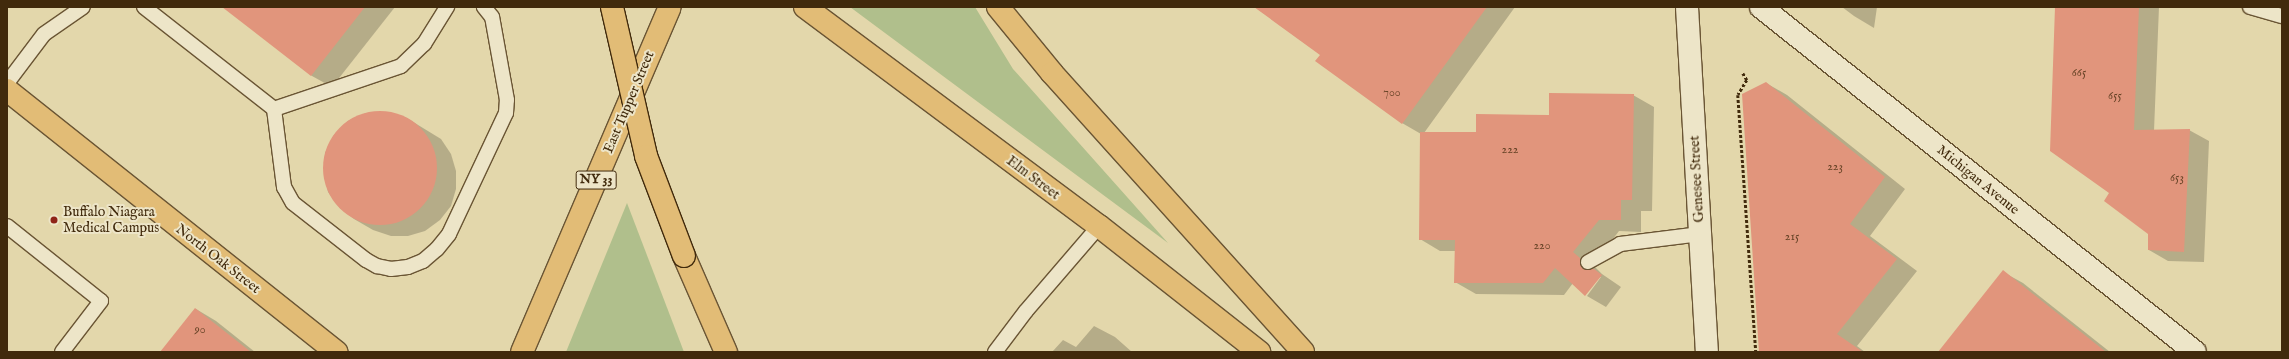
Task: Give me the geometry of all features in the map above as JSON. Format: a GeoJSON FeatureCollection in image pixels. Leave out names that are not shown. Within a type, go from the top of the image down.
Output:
{"type":"FeatureCollection","features":[{"type":"Feature","properties":{"kind":"main road"},"geometry":{"type":"LineString","coordinates":[[612,7],[646,156],[684,256],[726,352]]}},
{"type":"Feature","properties":{"kind":"main road","name":"East Tupper Street"},"geometry":{"type":"LineString","coordinates":[[522,352],[670,7]]}},
{"type":"Feature","properties":{"kind":"main road","name":"Elm Street"},"geometry":{"type":"LineString","coordinates":[[805,7],[1099,226],[1259,352]]}},
{"type":"Feature","properties":{"kind":"main road"},"geometry":{"type":"LineString","coordinates":[[998,7],[1052,73],[1303,352]]}},
{"type":"Feature","properties":{"kind":"main road","name":"North Oak Street"},"geometry":{"type":"LineString","coordinates":[[7,90],[336,352]]}},
{"type":"Feature","properties":{"kind":"street","name":"Genesee Street"},"geometry":{"type":"LineString","coordinates":[[1687,7],[1707,352]]}},
{"type":"Feature","properties":{"kind":"street","name":"Michigan Avenue"},"geometry":{"type":"LineString","coordinates":[[1761,7],[2194,352]]}},
{"type":"Feature","properties":{"kind":"lane"},"geometry":{"type":"LineString","coordinates":[[7,83],[44,34],[83,7]]}},
{"type":"Feature","properties":{"kind":"lane"},"geometry":{"type":"LineString","coordinates":[[144,7],[274,109],[284,187],[294,203],[366,260],[377,266],[391,269],[408,267],[423,261],[437,249],[449,234],[506,113],[507,100],[492,17],[484,7]]}},
{"type":"Feature","properties":{"kind":"lane"},"geometry":{"type":"LineString","coordinates":[[274,109],[402,66],[424,44],[447,7]]}},
{"type":"Feature","properties":{"kind":"lane"},"geometry":{"type":"LineString","coordinates":[[2250,7],[2282,16]]}},
{"type":"Feature","properties":{"kind":"lane"},"geometry":{"type":"LineString","coordinates":[[7,226],[102,301],[62,352]]}},
{"type":"Feature","properties":{"kind":"lane"},"geometry":{"type":"LineString","coordinates":[[995,352],[1026,311],[1099,226]]}},
{"type":"Feature","properties":{"kind":"lane"},"geometry":{"type":"LineString","coordinates":[[1588,262],[1620,244],[1700,234]]}},
{"type":"Feature","properties":{"kind":"path"},"geometry":{"type":"LineString","coordinates":[[1743,73],[1747,80],[1738,95],[1756,352]]}},
{"type":"Feature","properties":{"kind":"green space"},"geometry":{"type":"Polygon","coordinates":[[[850,7],[975,7],[1013,69],[1168,243],[850,7]]]}},
{"type":"Feature","properties":{"kind":"green space"},"geometry":{"type":"Polygon","coordinates":[[[627,203],[684,352],[566,352],[627,203]]]}},
{"type":"Feature","properties":{"kind":"building"},"geometry":{"type":"Polygon","coordinates":[[[222,7],[365,7],[311,76],[222,7]]]}},
{"type":"Feature","properties":{"kind":"building"},"geometry":{"type":"Polygon","coordinates":[[[1254,7],[1487,7],[1402,124],[1315,61],[1320,55],[1254,7]]]}},
{"type":"Feature","properties":{"kind":"building"},"geometry":{"type":"Polygon","coordinates":[[[2055,7],[2139,7],[2134,130],[2190,129],[2184,252],[2148,250],[2148,234],[2104,201],[2109,193],[2050,151],[2055,7]]]}},
{"type":"Feature","properties":{"kind":"building"},"geometry":{"type":"Polygon","coordinates":[[[1766,82],[1885,177],[1850,224],[1897,259],[1837,334],[1863,352],[1759,352],[1742,94],[1766,82]]]}},
{"type":"Feature","properties":{"kind":"building"},"geometry":{"type":"Polygon","coordinates":[[[1549,93],[1634,94],[1632,200],[1621,200],[1621,220],[1599,220],[1573,252],[1580,258],[1583,269],[1594,269],[1602,275],[1585,296],[1555,268],[1543,283],[1454,283],[1455,240],[1419,240],[1420,132],[1476,132],[1476,114],[1549,115],[1549,93]]]}},
{"type":"Feature","properties":{"kind":"building"},"geometry":{"type":"Polygon","coordinates":[[[380,111],[402,115],[421,127],[433,146],[437,168],[433,190],[421,209],[402,221],[380,225],[358,221],[339,209],[327,190],[323,168],[327,146],[339,127],[358,115],[380,111]]]}},
{"type":"Feature","properties":{"kind":"building"},"geometry":{"type":"Polygon","coordinates":[[[2003,270],[2106,352],[1938,352],[2003,270]]]}},
{"type":"Feature","properties":{"kind":"building"},"geometry":{"type":"Polygon","coordinates":[[[195,308],[251,352],[160,352],[195,308]]]}},
{"type":"Feature","properties":{"kind":"place","name":"Buffalo Niagara Medical Campus"},"geometry":{"type":"Point","coordinates":[54,220]}}]}
